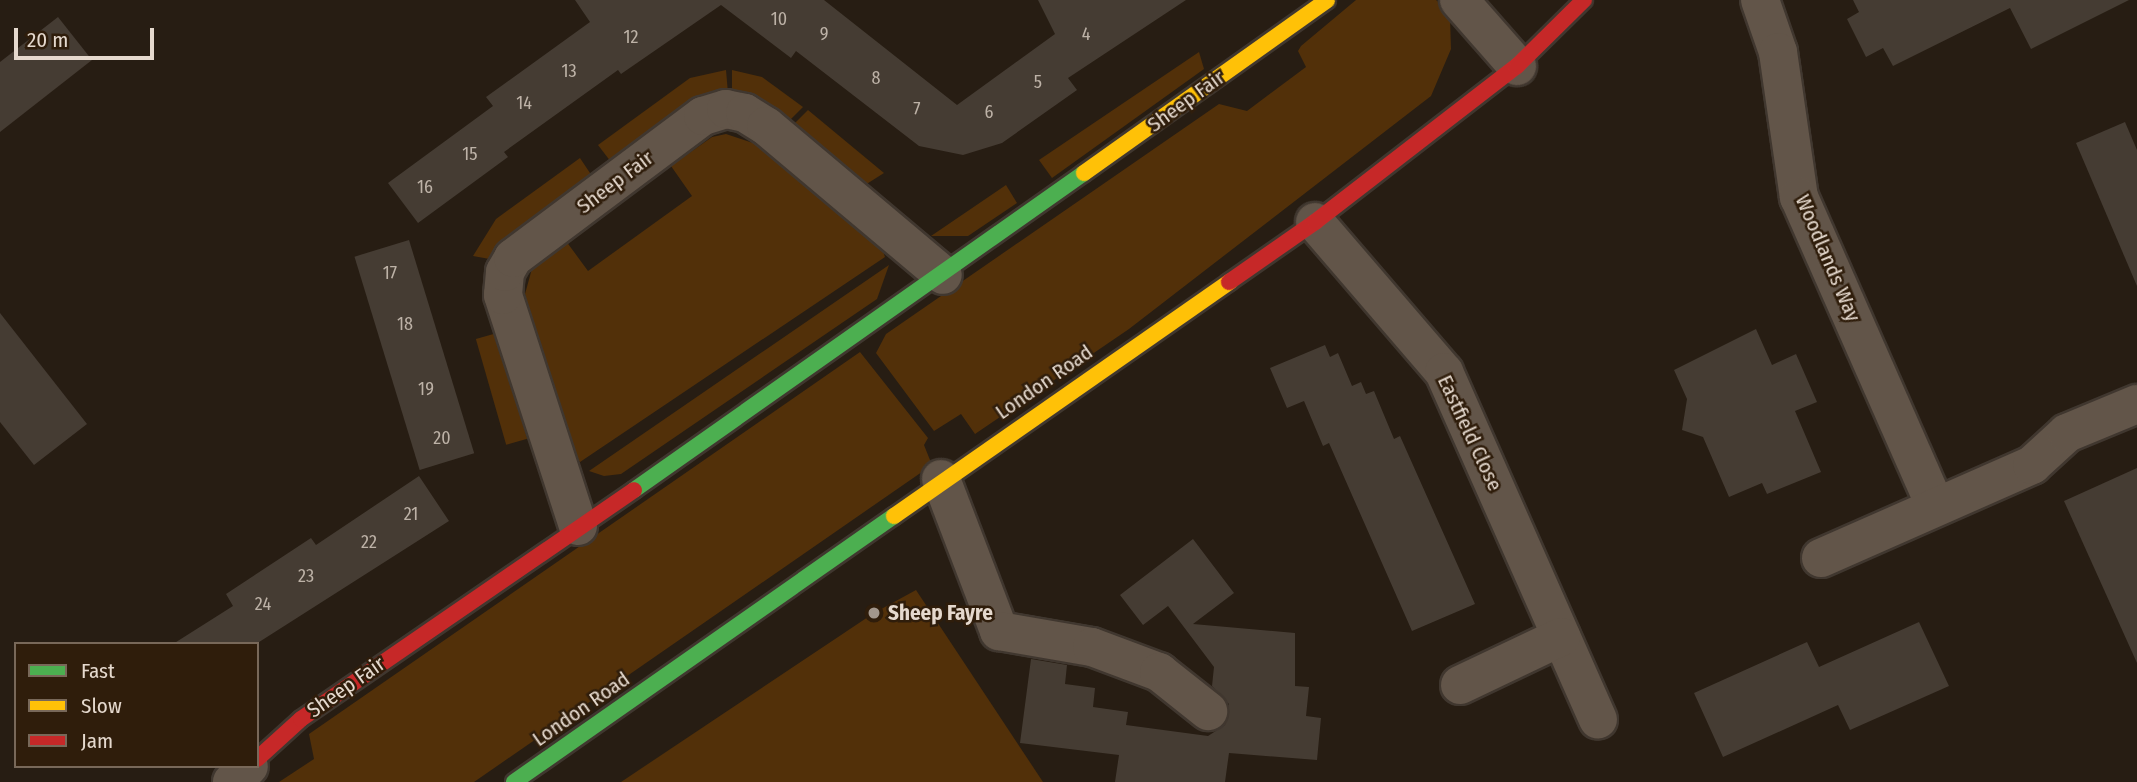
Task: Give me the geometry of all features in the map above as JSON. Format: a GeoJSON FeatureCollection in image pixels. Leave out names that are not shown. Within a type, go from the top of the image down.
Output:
{"type":"FeatureCollection","features":[{"type":"Feature","properties":{"kind":"street","name":"Sheep Fair"},"geometry":{"type":"LineString","coordinates":[[259,757],[301,719],[943,275],[1326,0]]}},
{"type":"Feature","properties":{"kind":"street"},"geometry":{"type":"LineString","coordinates":[[1460,0],[1517,66]]}},
{"type":"Feature","properties":{"kind":"street","name":"London Road"},"geometry":{"type":"LineString","coordinates":[[514,782],[941,479],[1314,222],[1517,66],[1584,0]]}},
{"type":"Feature","properties":{"kind":"street","name":"Woodlands Way"},"geometry":{"type":"LineString","coordinates":[[1760,0],[1779,52],[1799,197],[1935,505]]}},
{"type":"Feature","properties":{"kind":"street","name":"Sheep Fair"},"geometry":{"type":"LineString","coordinates":[[578,526],[503,295],[505,272],[513,258],[703,116],[726,109],[745,113],[766,126],[943,275]]}},
{"type":"Feature","properties":{"kind":"street","name":"Eastfield Close"},"geometry":{"type":"LineString","coordinates":[[1314,222],[1444,372],[1598,719]]}},
{"type":"Feature","properties":{"kind":"street"},"geometry":{"type":"LineString","coordinates":[[1821,558],[1935,505],[2032,465],[2067,433],[2137,404]]}},
{"type":"Feature","properties":{"kind":"street"},"geometry":{"type":"LineString","coordinates":[[941,479],[999,631],[1092,647],[1159,672],[1208,711]]}},
{"type":"Feature","properties":{"kind":"street"},"geometry":{"type":"LineString","coordinates":[[1460,685],[1561,636]]}},
{"type":"Feature","properties":{"kind":"street"},"geometry":{"type":"LineString","coordinates":[[232,782],[247,768]]}},
{"type":"Feature","properties":{"kind":"shaded area"},"geometry":{"type":"Polygon","coordinates":[[[1356,0],[1436,0],[1442,5],[1450,18],[1451,49],[1431,96],[1129,329],[975,434],[961,414],[934,431],[876,353],[886,334],[1219,104],[1247,111],[1306,67],[1298,51],[1301,46],[1356,0]]]}},
{"type":"Feature","properties":{"kind":"shaded area"},"geometry":{"type":"Polygon","coordinates":[[[1199,52],[1204,69],[1052,178],[1039,160],[1199,52]]]}},
{"type":"Feature","properties":{"kind":"shaded area"},"geometry":{"type":"Polygon","coordinates":[[[726,70],[728,93],[611,162],[598,145],[690,78],[726,70]]]}},
{"type":"Feature","properties":{"kind":"shaded area"},"geometry":{"type":"Polygon","coordinates":[[[732,70],[762,77],[803,107],[788,122],[732,92],[732,70]]]}},
{"type":"Feature","properties":{"kind":"shaded area"},"geometry":{"type":"Polygon","coordinates":[[[808,110],[884,173],[865,185],[792,126],[808,110]]]}},
{"type":"Feature","properties":{"kind":"shaded area"},"geometry":{"type":"Polygon","coordinates":[[[726,134],[759,145],[881,245],[885,257],[580,462],[572,453],[533,328],[525,294],[533,265],[566,241],[588,271],[692,196],[671,166],[712,137],[726,134]]]}},
{"type":"Feature","properties":{"kind":"shaded area"},"geometry":{"type":"Polygon","coordinates":[[[580,158],[592,176],[513,234],[495,260],[473,256],[496,219],[580,158]]]}},
{"type":"Feature","properties":{"kind":"shaded area"},"geometry":{"type":"Polygon","coordinates":[[[1006,185],[1017,203],[968,236],[931,236],[1006,185]]]}},
{"type":"Feature","properties":{"kind":"shaded area"},"geometry":{"type":"Polygon","coordinates":[[[889,265],[877,299],[621,474],[604,476],[589,471],[889,265]]]}},
{"type":"Feature","properties":{"kind":"shaded area"},"geometry":{"type":"Polygon","coordinates":[[[497,333],[527,439],[506,445],[476,339],[497,333]]]}},
{"type":"Feature","properties":{"kind":"shaded area"},"geometry":{"type":"Polygon","coordinates":[[[860,352],[928,438],[924,445],[932,465],[474,782],[279,782],[314,759],[309,734],[860,352]]]}},
{"type":"Feature","properties":{"kind":"shaded area"},"geometry":{"type":"Polygon","coordinates":[[[916,590],[1043,782],[621,782],[874,613],[916,590]]]}},
{"type":"Feature","properties":{"kind":"building"},"geometry":{"type":"Polygon","coordinates":[[[575,0],[824,0],[957,105],[1055,34],[1038,0],[1186,0],[1068,78],[1077,90],[1002,143],[963,155],[919,146],[796,51],[791,58],[721,5],[621,74],[618,70],[504,152],[508,157],[418,223],[388,183],[493,106],[486,97],[590,22],[575,0]]]}},
{"type":"Feature","properties":{"kind":"building"},"geometry":{"type":"Polygon","coordinates":[[[1853,0],[2129,0],[2031,49],[2010,8],[1893,66],[1883,48],[1866,57],[1847,19],[1859,12],[1853,0]]]}},
{"type":"Feature","properties":{"kind":"building"},"geometry":{"type":"Polygon","coordinates":[[[58,17],[92,60],[0,132],[0,62],[58,17]]]}},
{"type":"Feature","properties":{"kind":"building"},"geometry":{"type":"Polygon","coordinates":[[[2125,122],[2137,150],[2137,286],[2076,143],[2125,122]]]}},
{"type":"Feature","properties":{"kind":"building"},"geometry":{"type":"Polygon","coordinates":[[[409,240],[474,453],[420,470],[354,257],[409,240]]]}},
{"type":"Feature","properties":{"kind":"building"},"geometry":{"type":"Polygon","coordinates":[[[0,313],[87,424],[34,465],[0,422],[0,313]]]}},
{"type":"Feature","properties":{"kind":"building"},"geometry":{"type":"Polygon","coordinates":[[[1756,329],[1772,365],[1796,354],[1817,402],[1795,411],[1821,472],[1767,494],[1762,483],[1729,497],[1703,437],[1682,430],[1687,399],[1674,370],[1756,329]]]}},
{"type":"Feature","properties":{"kind":"building"},"geometry":{"type":"Polygon","coordinates":[[[1325,345],[1330,357],[1338,353],[1352,386],[1361,382],[1366,394],[1374,391],[1394,439],[1400,436],[1475,604],[1412,631],[1329,443],[1323,446],[1304,401],[1287,408],[1270,368],[1325,345]]]}},
{"type":"Feature","properties":{"kind":"building"},"geometry":{"type":"Polygon","coordinates":[[[2137,468],[2137,663],[2064,501],[2137,468]]]}},
{"type":"Feature","properties":{"kind":"building"},"geometry":{"type":"Polygon","coordinates":[[[419,476],[449,521],[259,642],[176,642],[233,606],[226,594],[311,538],[316,545],[419,476]]]}},
{"type":"Feature","properties":{"kind":"building"},"geometry":{"type":"Polygon","coordinates":[[[1193,539],[1234,593],[1193,624],[1295,633],[1295,686],[1309,687],[1306,716],[1321,718],[1317,760],[1229,753],[1225,782],[1115,782],[1119,755],[1020,743],[1031,659],[1067,665],[1065,684],[1095,688],[1093,707],[1128,712],[1126,725],[1208,736],[1225,725],[1229,704],[1212,686],[1214,667],[1168,606],[1143,625],[1120,595],[1193,539]]]}},
{"type":"Feature","properties":{"kind":"building"},"geometry":{"type":"Polygon","coordinates":[[[1919,622],[1949,686],[1850,730],[1838,705],[1723,757],[1694,693],[1807,642],[1819,667],[1919,622]]]}},
{"type":"Feature","properties":{"kind":"traffic: fast"},"geometry":{"type":"LineString","coordinates":[[634,490],[1084,173]]}},
{"type":"Feature","properties":{"kind":"traffic: fast"},"geometry":{"type":"LineString","coordinates":[[514,782],[894,516]]}},
{"type":"Feature","properties":{"kind":"traffic: slow"},"geometry":{"type":"LineString","coordinates":[[1084,173],[1327,0]]}},
{"type":"Feature","properties":{"kind":"traffic: slow"},"geometry":{"type":"LineString","coordinates":[[894,516],[1229,282]]}},
{"type":"Feature","properties":{"kind":"traffic: jam"},"geometry":{"type":"LineString","coordinates":[[1229,282],[1315,222],[1517,66],[1584,0]]}},
{"type":"Feature","properties":{"kind":"traffic: jam"},"geometry":{"type":"LineString","coordinates":[[259,757],[301,719],[634,490]]}},
{"type":"Feature","properties":{"kind":"place","name":"Sheep Fayre"},"geometry":{"type":"Point","coordinates":[874,613]}}]}
